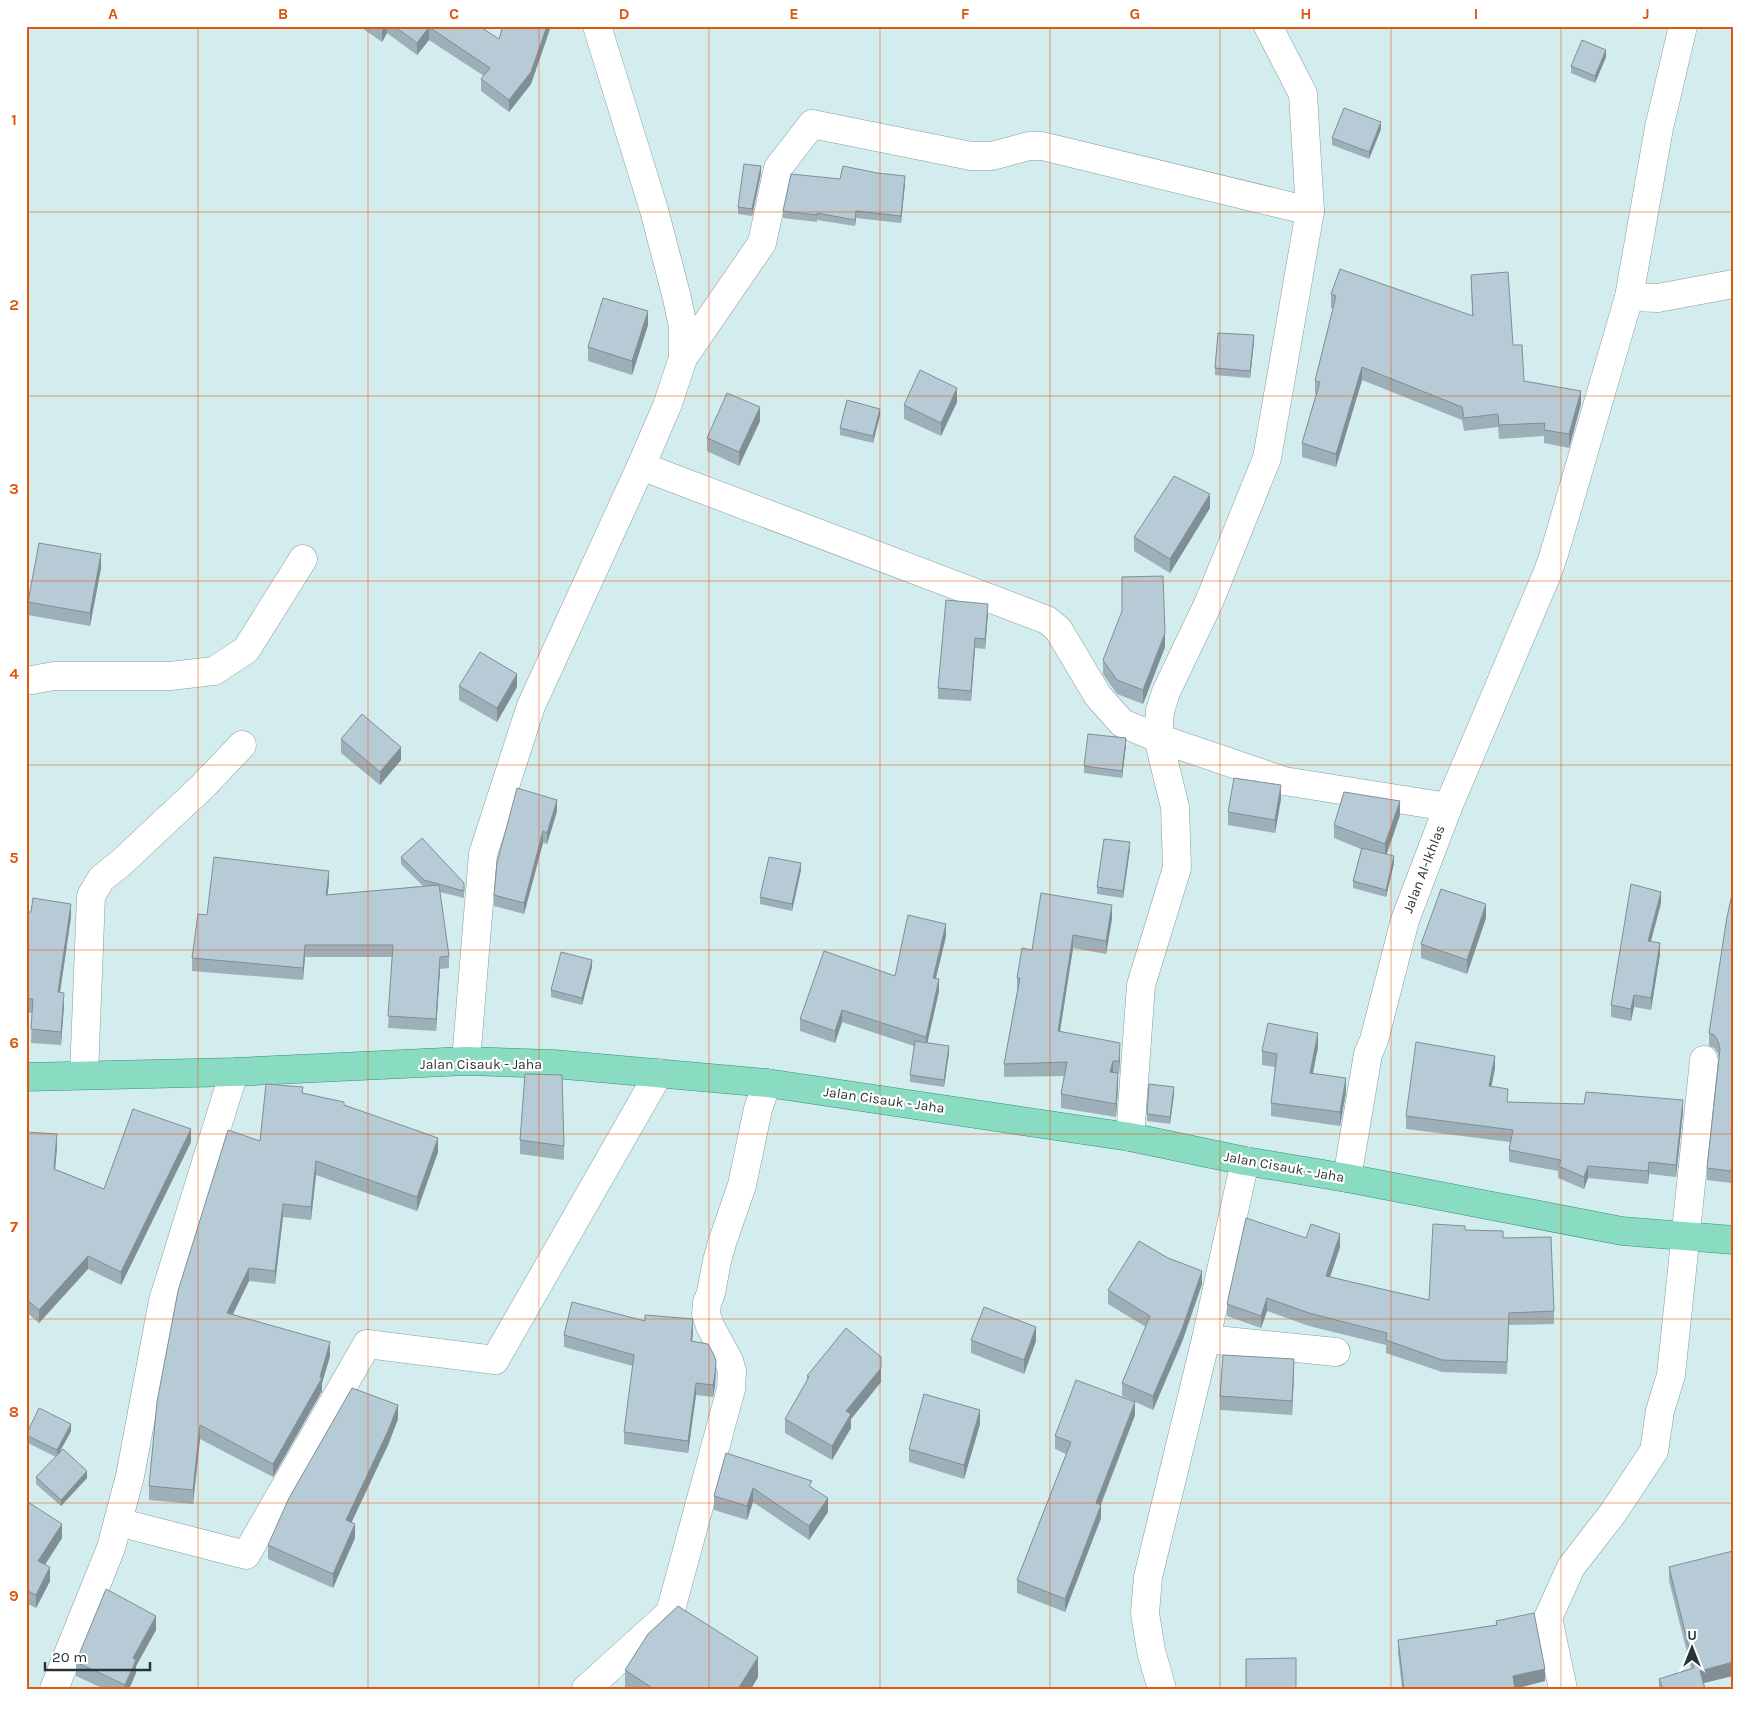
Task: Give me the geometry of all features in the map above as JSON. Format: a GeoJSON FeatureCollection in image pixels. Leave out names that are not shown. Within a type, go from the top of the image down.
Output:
{"type":"FeatureCollection","features":[{"type":"Feature","properties":{"kind":"main road","name":"Jalan Cisauk - Jaha"},"geometry":{"type":"LineString","coordinates":[[26,1077],[234,1072],[466,1061],[554,1064],[767,1083],[1130,1137],[1245,1161],[1347,1178],[1622,1231],[1733,1240]]}},
{"type":"Feature","properties":{"kind":"street"},"geometry":{"type":"LineString","coordinates":[[466,1061],[483,854],[531,706],[641,466],[667,406],[682,358],[682,327],[675,289],[654,210],[597,26]]}},
{"type":"Feature","properties":{"kind":"street"},"geometry":{"type":"LineString","coordinates":[[1130,1137],[1141,985],[1177,868],[1175,807],[1158,738],[1160,711],[1166,692],[1209,602],[1267,458],[1310,211],[1302,94],[1268,26]]}},
{"type":"Feature","properties":{"kind":"street","name":"Jalan Al-Ikhlas"},"geometry":{"type":"LineString","coordinates":[[1347,1178],[1368,1054],[1374,1040],[1405,920],[1448,807],[1547,574],[1629,297],[1659,128],[1683,26]]}},
{"type":"Feature","properties":{"kind":"street"},"geometry":{"type":"LineString","coordinates":[[682,358],[762,243],[778,168],[812,124],[971,156],[992,156],[1029,146],[1042,146],[1310,211]]}},
{"type":"Feature","properties":{"kind":"street"},"geometry":{"type":"LineString","coordinates":[[1629,297],[1658,298],[1733,284]]}},
{"type":"Feature","properties":{"kind":"street"},"geometry":{"type":"LineString","coordinates":[[641,466],[1047,620],[1058,629],[1098,696],[1122,723],[1158,738],[1284,781],[1448,807]]}},
{"type":"Feature","properties":{"kind":"street"},"geometry":{"type":"LineString","coordinates":[[26,681],[54,676],[170,676],[214,670],[246,650],[303,559]]}},
{"type":"Feature","properties":{"kind":"street"},"geometry":{"type":"LineString","coordinates":[[84,1075],[91,896],[101,879],[122,862],[202,787],[242,745]]}},
{"type":"Feature","properties":{"kind":"street"},"geometry":{"type":"LineString","coordinates":[[1563,1689],[1548,1618],[1570,1567],[1613,1513],[1654,1451],[1660,1411],[1671,1375],[1704,1060]]}},
{"type":"Feature","properties":{"kind":"street"},"geometry":{"type":"LineString","coordinates":[[54,1689],[111,1548],[130,1476],[163,1301],[234,1072]]}},
{"type":"Feature","properties":{"kind":"street"},"geometry":{"type":"LineString","coordinates":[[118,1522],[246,1555],[367,1344],[495,1360],[659,1073]]}},
{"type":"Feature","properties":{"kind":"street"},"geometry":{"type":"LineString","coordinates":[[586,1689],[670,1613],[731,1389],[732,1371],[730,1361],[710,1326],[706,1314],[707,1303],[711,1293],[717,1261],[742,1185],[758,1109],[767,1083]]}},
{"type":"Feature","properties":{"kind":"street"},"geometry":{"type":"LineString","coordinates":[[1162,1689],[1151,1651],[1145,1612],[1148,1577],[1206,1339],[1245,1161]]}},
{"type":"Feature","properties":{"kind":"street"},"geometry":{"type":"LineString","coordinates":[[1206,1339],[1336,1352]]}},
{"type":"Feature","properties":{"kind":"building"},"geometry":{"type":"Polygon","coordinates":[[[394,26],[479,26],[499,39],[503,26],[547,26],[531,72],[509,100],[481,79],[490,68],[429,27],[417,43],[394,26]]]}},
{"type":"Feature","properties":{"kind":"building"},"geometry":{"type":"Polygon","coordinates":[[[1582,40],[1606,50],[1595,76],[1571,66],[1582,40]]]}},
{"type":"Feature","properties":{"kind":"building"},"geometry":{"type":"Polygon","coordinates":[[[1344,108],[1381,122],[1369,152],[1332,138],[1344,108]]]}},
{"type":"Feature","properties":{"kind":"building"},"geometry":{"type":"Polygon","coordinates":[[[744,164],[761,166],[752,209],[738,207],[744,164]]]}},
{"type":"Feature","properties":{"kind":"building"},"geometry":{"type":"Polygon","coordinates":[[[843,166],[905,176],[901,216],[856,211],[855,220],[817,213],[817,215],[783,211],[791,174],[840,179],[843,166]]]}},
{"type":"Feature","properties":{"kind":"building"},"geometry":{"type":"Polygon","coordinates":[[[1340,269],[1473,316],[1471,275],[1508,272],[1513,345],[1522,345],[1524,381],[1581,391],[1569,434],[1544,430],[1545,423],[1499,425],[1498,414],[1464,418],[1462,407],[1362,367],[1336,454],[1302,443],[1320,382],[1315,381],[1336,296],[1331,294],[1340,269]]]}},
{"type":"Feature","properties":{"kind":"building"},"geometry":{"type":"Polygon","coordinates":[[[603,298],[648,311],[632,361],[588,347],[603,298]]]}},
{"type":"Feature","properties":{"kind":"building"},"geometry":{"type":"Polygon","coordinates":[[[1218,333],[1254,335],[1250,371],[1215,368],[1218,333]]]}},
{"type":"Feature","properties":{"kind":"building"},"geometry":{"type":"Polygon","coordinates":[[[920,370],[957,388],[941,423],[904,405],[920,370]]]}},
{"type":"Feature","properties":{"kind":"building"},"geometry":{"type":"Polygon","coordinates":[[[727,393],[760,407],[739,452],[707,438],[727,393]]]}},
{"type":"Feature","properties":{"kind":"building"},"geometry":{"type":"Polygon","coordinates":[[[847,400],[880,409],[873,436],[840,428],[847,400]]]}},
{"type":"Feature","properties":{"kind":"building"},"geometry":{"type":"Polygon","coordinates":[[[1174,476],[1210,494],[1170,559],[1134,537],[1174,476]]]}},
{"type":"Feature","properties":{"kind":"building"},"geometry":{"type":"Polygon","coordinates":[[[39,543],[101,554],[90,613],[28,602],[39,543]]]}},
{"type":"Feature","properties":{"kind":"building"},"geometry":{"type":"Polygon","coordinates":[[[1163,576],[1165,633],[1143,690],[1117,680],[1103,660],[1122,611],[1122,577],[1163,576]]]}},
{"type":"Feature","properties":{"kind":"building"},"geometry":{"type":"Polygon","coordinates":[[[946,600],[988,604],[985,639],[975,638],[971,691],[938,688],[946,600]]]}},
{"type":"Feature","properties":{"kind":"building"},"geometry":{"type":"Polygon","coordinates":[[[480,652],[517,674],[497,708],[459,686],[480,652]]]}},
{"type":"Feature","properties":{"kind":"building"},"geometry":{"type":"Polygon","coordinates":[[[362,714],[401,747],[380,772],[341,739],[362,714]]]}},
{"type":"Feature","properties":{"kind":"building"},"geometry":{"type":"Polygon","coordinates":[[[1088,734],[1126,738],[1122,771],[1084,766],[1088,734]]]}},
{"type":"Feature","properties":{"kind":"building"},"geometry":{"type":"Polygon","coordinates":[[[1234,778],[1281,785],[1275,820],[1228,812],[1234,778]]]}},
{"type":"Feature","properties":{"kind":"building"},"geometry":{"type":"Polygon","coordinates":[[[517,788],[557,800],[547,833],[543,831],[524,903],[494,895],[497,863],[517,788]]]}},
{"type":"Feature","properties":{"kind":"building"},"geometry":{"type":"Polygon","coordinates":[[[1344,792],[1400,801],[1385,844],[1334,825],[1344,792]]]}},
{"type":"Feature","properties":{"kind":"building"},"geometry":{"type":"Polygon","coordinates":[[[422,838],[464,883],[464,891],[424,880],[401,857],[422,838]]]}},
{"type":"Feature","properties":{"kind":"building"},"geometry":{"type":"Polygon","coordinates":[[[1104,839],[1130,842],[1123,891],[1097,887],[1104,839]]]}},
{"type":"Feature","properties":{"kind":"building"},"geometry":{"type":"Polygon","coordinates":[[[1362,848],[1394,856],[1386,890],[1353,881],[1362,848]]]}},
{"type":"Feature","properties":{"kind":"building"},"geometry":{"type":"Polygon","coordinates":[[[214,857],[329,871],[326,895],[439,885],[449,956],[440,957],[436,1019],[388,1016],[393,945],[305,945],[303,968],[192,958],[198,914],[207,915],[214,857]]]}},
{"type":"Feature","properties":{"kind":"building"},"geometry":{"type":"Polygon","coordinates":[[[769,857],[801,863],[792,904],[760,897],[769,857]]]}},
{"type":"Feature","properties":{"kind":"building"},"geometry":{"type":"Polygon","coordinates":[[[1631,884],[1661,892],[1648,941],[1660,943],[1651,998],[1634,995],[1631,1009],[1611,1005],[1631,884]]]}},
{"type":"Feature","properties":{"kind":"building"},"geometry":{"type":"Polygon","coordinates":[[[1441,889],[1486,904],[1467,960],[1421,944],[1441,889]]]}},
{"type":"Feature","properties":{"kind":"building"},"geometry":{"type":"Polygon","coordinates":[[[1733,890],[1733,1157],[1731,1171],[1707,1168],[1720,1049],[1714,1035],[1709,1033],[1733,890]]]}},
{"type":"Feature","properties":{"kind":"building"},"geometry":{"type":"Polygon","coordinates":[[[1041,893],[1112,905],[1106,941],[1073,935],[1058,1031],[1120,1043],[1119,1061],[1113,1061],[1110,1072],[1118,1073],[1116,1104],[1061,1094],[1067,1062],[1004,1064],[1020,978],[1017,978],[1022,948],[1032,950],[1041,893]]]}},
{"type":"Feature","properties":{"kind":"building"},"geometry":{"type":"Polygon","coordinates":[[[33,898],[71,904],[58,992],[64,993],[61,1032],[31,1029],[33,999],[26,998],[26,912],[31,912],[33,898]]]}},
{"type":"Feature","properties":{"kind":"building"},"geometry":{"type":"Polygon","coordinates":[[[908,915],[946,924],[933,978],[939,979],[926,1037],[842,1010],[835,1031],[800,1019],[824,951],[895,976],[908,915]]]}},
{"type":"Feature","properties":{"kind":"building"},"geometry":{"type":"Polygon","coordinates":[[[561,952],[592,960],[582,998],[551,990],[561,952]]]}},
{"type":"Feature","properties":{"kind":"building"},"geometry":{"type":"Polygon","coordinates":[[[1268,1023],[1318,1033],[1310,1073],[1346,1078],[1340,1112],[1271,1103],[1277,1054],[1262,1051],[1268,1023]]]}},
{"type":"Feature","properties":{"kind":"building"},"geometry":{"type":"Polygon","coordinates":[[[915,1041],[949,1046],[944,1080],[910,1075],[915,1041]]]}},
{"type":"Feature","properties":{"kind":"building"},"geometry":{"type":"Polygon","coordinates":[[[1416,1042],[1495,1056],[1489,1086],[1508,1089],[1507,1102],[1584,1104],[1586,1092],[1683,1100],[1676,1165],[1649,1162],[1648,1171],[1588,1166],[1584,1177],[1558,1166],[1561,1160],[1509,1150],[1513,1130],[1406,1116],[1416,1042]]]}},
{"type":"Feature","properties":{"kind":"building"},"geometry":{"type":"Polygon","coordinates":[[[525,1074],[562,1075],[564,1146],[520,1140],[525,1074]]]}},
{"type":"Feature","properties":{"kind":"building"},"geometry":{"type":"Polygon","coordinates":[[[266,1084],[303,1087],[302,1093],[344,1102],[344,1105],[438,1138],[417,1197],[316,1161],[311,1207],[283,1204],[275,1271],[249,1268],[227,1313],[330,1342],[320,1377],[322,1378],[273,1464],[200,1425],[193,1490],[149,1486],[157,1402],[178,1291],[228,1130],[260,1141],[266,1084]]]}},
{"type":"Feature","properties":{"kind":"building"},"geometry":{"type":"Polygon","coordinates":[[[1149,1084],[1174,1087],[1170,1117],[1147,1114],[1149,1084]]]}},
{"type":"Feature","properties":{"kind":"building"},"geometry":{"type":"Polygon","coordinates":[[[133,1109],[191,1129],[121,1272],[88,1256],[39,1310],[26,1299],[26,1132],[57,1134],[54,1169],[104,1189],[133,1109]]]}},
{"type":"Feature","properties":{"kind":"building"},"geometry":{"type":"Polygon","coordinates":[[[1246,1218],[1306,1238],[1311,1224],[1340,1234],[1326,1276],[1429,1300],[1433,1224],[1465,1226],[1465,1230],[1503,1231],[1503,1238],[1551,1237],[1554,1311],[1509,1313],[1507,1362],[1442,1360],[1386,1340],[1387,1333],[1309,1313],[1267,1298],[1261,1316],[1227,1304],[1246,1218]]]}},
{"type":"Feature","properties":{"kind":"building"},"geometry":{"type":"Polygon","coordinates":[[[1139,1241],[1168,1258],[1202,1271],[1182,1329],[1153,1396],[1122,1383],[1150,1316],[1108,1290],[1139,1241]]]}},
{"type":"Feature","properties":{"kind":"building"},"geometry":{"type":"Polygon","coordinates":[[[572,1302],[645,1321],[645,1315],[693,1319],[691,1341],[708,1344],[716,1361],[713,1385],[696,1383],[688,1441],[624,1432],[634,1355],[564,1335],[572,1302]]]}},
{"type":"Feature","properties":{"kind":"building"},"geometry":{"type":"Polygon","coordinates":[[[984,1307],[1036,1327],[1024,1360],[971,1340],[984,1307]]]}},
{"type":"Feature","properties":{"kind":"building"},"geometry":{"type":"Polygon","coordinates":[[[846,1328],[881,1357],[881,1368],[846,1411],[851,1414],[832,1446],[785,1419],[809,1377],[807,1376],[846,1328]]]}},
{"type":"Feature","properties":{"kind":"building"},"geometry":{"type":"Polygon","coordinates":[[[1223,1355],[1294,1359],[1292,1401],[1220,1396],[1223,1355]]]}},
{"type":"Feature","properties":{"kind":"building"},"geometry":{"type":"Polygon","coordinates":[[[1076,1380],[1135,1402],[1096,1503],[1101,1505],[1065,1599],[1017,1580],[1071,1442],[1055,1436],[1076,1380]]]}},
{"type":"Feature","properties":{"kind":"building"},"geometry":{"type":"Polygon","coordinates":[[[352,1388],[398,1405],[388,1431],[346,1520],[355,1524],[333,1574],[268,1545],[289,1498],[352,1388]]]}},
{"type":"Feature","properties":{"kind":"building"},"geometry":{"type":"Polygon","coordinates":[[[924,1394],[980,1410],[964,1465],[909,1449],[924,1394]]]}},
{"type":"Feature","properties":{"kind":"building"},"geometry":{"type":"Polygon","coordinates":[[[39,1408],[71,1424],[57,1450],[26,1435],[39,1408]]]}},
{"type":"Feature","properties":{"kind":"building"},"geometry":{"type":"Polygon","coordinates":[[[63,1449],[87,1471],[61,1500],[36,1477],[63,1449]]]}},
{"type":"Feature","properties":{"kind":"building"},"geometry":{"type":"Polygon","coordinates":[[[726,1453],[812,1481],[809,1486],[828,1498],[809,1526],[753,1488],[747,1506],[714,1496],[726,1453]]]}},
{"type":"Feature","properties":{"kind":"building"},"geometry":{"type":"Polygon","coordinates":[[[28,1502],[62,1524],[38,1561],[50,1567],[36,1595],[26,1590],[26,1505],[28,1502]]]}},
{"type":"Feature","properties":{"kind":"building"},"geometry":{"type":"Polygon","coordinates":[[[1733,1551],[1733,1662],[1700,1671],[1705,1689],[1663,1689],[1659,1679],[1694,1668],[1669,1567],[1733,1551]]]}},
{"type":"Feature","properties":{"kind":"building"},"geometry":{"type":"Polygon","coordinates":[[[106,1589],[156,1616],[133,1658],[136,1660],[125,1685],[76,1662],[106,1589]]]}},
{"type":"Feature","properties":{"kind":"building"},"geometry":{"type":"Polygon","coordinates":[[[678,1606],[758,1657],[738,1689],[654,1689],[625,1670],[648,1634],[678,1606]]]}},
{"type":"Feature","properties":{"kind":"building"},"geometry":{"type":"Polygon","coordinates":[[[1534,1613],[1545,1669],[1513,1676],[1515,1689],[1404,1689],[1398,1640],[1497,1625],[1496,1621],[1534,1613]]]}},
{"type":"Feature","properties":{"kind":"building"},"geometry":{"type":"Polygon","coordinates":[[[1296,1658],[1296,1689],[1246,1689],[1246,1659],[1296,1658]]]}}]}
